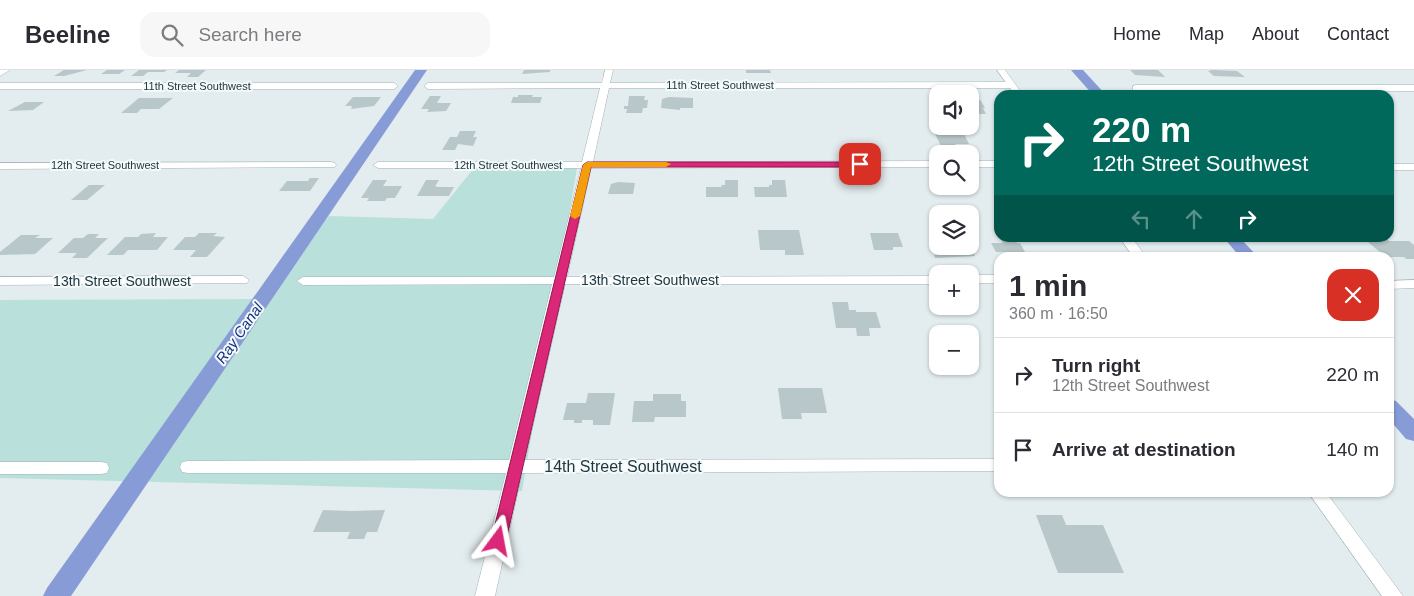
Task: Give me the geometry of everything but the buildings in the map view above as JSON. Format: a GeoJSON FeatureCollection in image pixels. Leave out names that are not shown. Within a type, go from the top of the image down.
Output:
{"type":"FeatureCollection","features":[{"type":"Feature","properties":{"kind":"street"},"geometry":{"type":"LineString","coordinates":[[0,73],[6,70]]}},
{"type":"Feature","properties":{"kind":"street"},"geometry":{"type":"LineString","coordinates":[[485,596],[609,70]]}},
{"type":"Feature","properties":{"kind":"street"},"geometry":{"type":"LineString","coordinates":[[1001,70],[1016,90]]}},
{"type":"Feature","properties":{"kind":"street","name":"11th Street Southwest"},"geometry":{"type":"LineString","coordinates":[[428,86],[1012,85]]}},
{"type":"Feature","properties":{"kind":"street","name":"11th Street Southwest"},"geometry":{"type":"LineString","coordinates":[[0,86],[394,86]]}},
{"type":"Feature","properties":{"kind":"street"},"geometry":{"type":"LineString","coordinates":[[1136,88],[1414,88]]}},
{"type":"Feature","properties":{"kind":"street","name":"12th Street Southwest"},"geometry":{"type":"LineString","coordinates":[[378,165],[929,164]]}},
{"type":"Feature","properties":{"kind":"street"},"geometry":{"type":"LineString","coordinates":[[979,164],[994,164]]}},
{"type":"Feature","properties":{"kind":"street","name":"12th Street Southwest"},"geometry":{"type":"LineString","coordinates":[[0,166],[331,165]]}},
{"type":"Feature","properties":{"kind":"street"},"geometry":{"type":"LineString","coordinates":[[1394,167],[1414,167]]}},
{"type":"Feature","properties":{"kind":"street"},"geometry":{"type":"LineString","coordinates":[[979,280],[994,279]]}},
{"type":"Feature","properties":{"kind":"street","name":"13th Street Southwest"},"geometry":{"type":"LineString","coordinates":[[0,282],[243,280]]}},
{"type":"Feature","properties":{"kind":"street","name":"13th Street Southwest"},"geometry":{"type":"LineString","coordinates":[[304,281],[929,280]]}},
{"type":"Feature","properties":{"kind":"street"},"geometry":{"type":"LineString","coordinates":[[1394,284],[1414,284]]}},
{"type":"Feature","properties":{"kind":"street","name":"14th Street Southwest"},"geometry":{"type":"LineString","coordinates":[[188,467],[994,465]]}},
{"type":"Feature","properties":{"kind":"street"},"geometry":{"type":"LineString","coordinates":[[0,468],[101,468]]}},
{"type":"Feature","properties":{"kind":"street"},"geometry":{"type":"LineString","coordinates":[[1320,497],[1393,596]]}},
{"type":"Feature","properties":{"kind":"green space"},"geometry":{"type":"Polygon","coordinates":[[[578,162],[522,491],[0,478],[0,300],[259,299],[329,216],[433,219],[478,163],[578,162]]]}},
{"type":"Feature","properties":{"kind":"waterway","name":"Ray Canal"},"geometry":{"type":"LineString","coordinates":[[56,596],[421,70]]}},
{"type":"Feature","properties":{"kind":"waterway"},"geometry":{"type":"LineString","coordinates":[[1077,70],[1095,90]]}},
{"type":"Feature","properties":{"kind":"waterway"},"geometry":{"type":"LineString","coordinates":[[1236,242],[1245,252]]}},
{"type":"Feature","properties":{"kind":"waterway"},"geometry":{"type":"LineString","coordinates":[[1394,411],[1414,433]]}},
{"type":"Feature","properties":{"kind":"slow traffic"},"geometry":{"type":"LineString","coordinates":[[575,216],[587,165],[666,164]]}},
{"type":"Feature","properties":{"kind":"route"},"geometry":{"type":"LineString","coordinates":[[498,541],[587,165],[860,164]]}}]}
